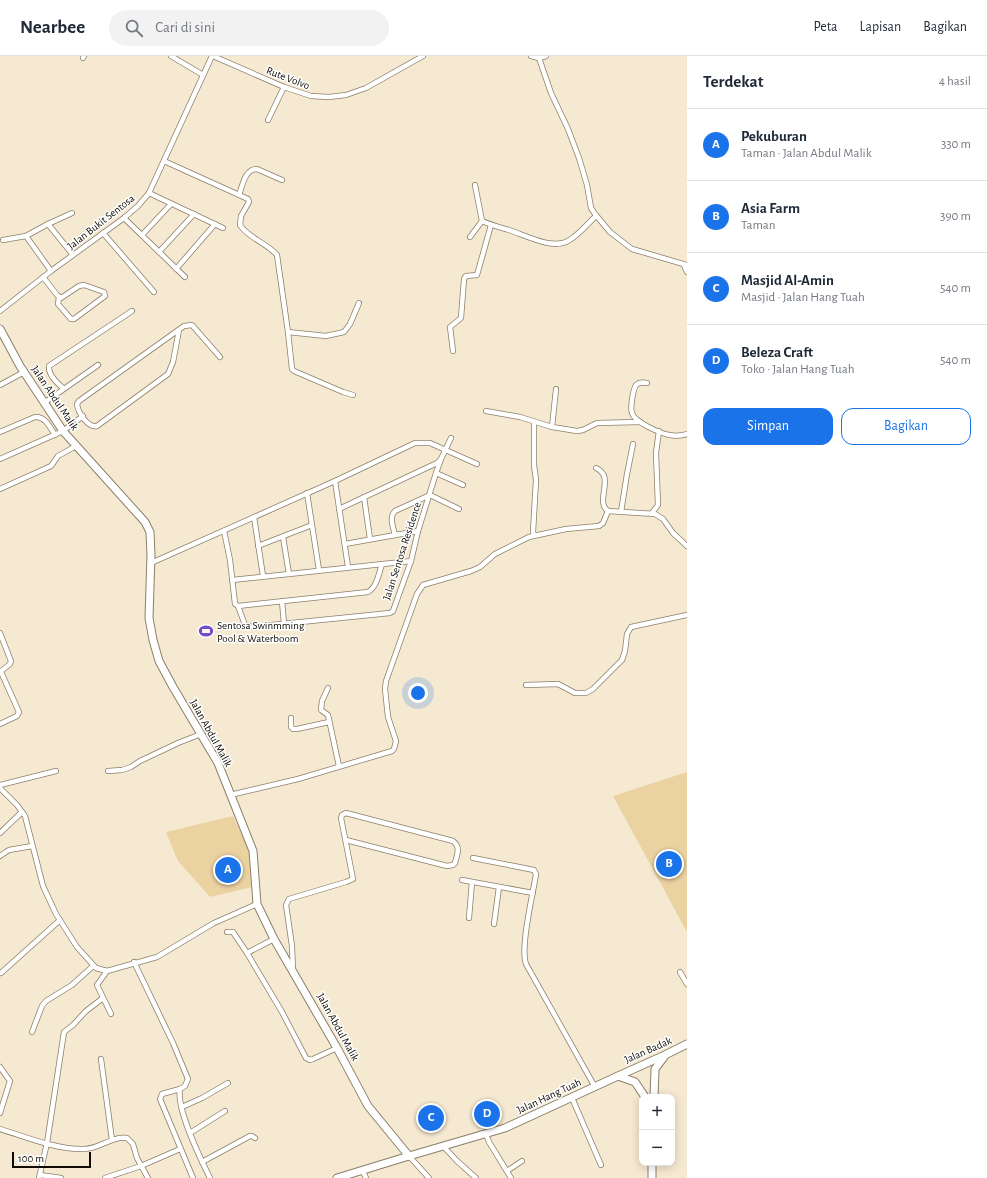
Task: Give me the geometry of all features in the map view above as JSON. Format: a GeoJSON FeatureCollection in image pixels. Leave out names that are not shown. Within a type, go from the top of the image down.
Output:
{"type":"FeatureCollection","features":[{"type":"Feature","properties":{"kind":"street"},"geometry":{"type":"LineString","coordinates":[[171,56],[203,75]]}},
{"type":"Feature","properties":{"kind":"street","name":"Jalan Bukit Sentosa"},"geometry":{"type":"LineString","coordinates":[[0,310],[124,218],[143,201],[149,193],[212,56]]}},
{"type":"Feature","properties":{"kind":"street","name":"Rute Volvo"},"geometry":{"type":"LineString","coordinates":[[212,56],[284,87],[311,96],[346,95],[366,88],[423,56]]}},
{"type":"Feature","properties":{"kind":"street"},"geometry":{"type":"LineString","coordinates":[[531,56],[539,58],[546,56]]}},
{"type":"Feature","properties":{"kind":"street"},"geometry":{"type":"LineString","coordinates":[[539,58],[551,93],[580,158],[591,208],[596,216],[610,232],[632,249],[686,265],[687,272]]}},
{"type":"Feature","properties":{"kind":"street"},"geometry":{"type":"LineString","coordinates":[[268,120],[284,87]]}},
{"type":"Feature","properties":{"kind":"street"},"geometry":{"type":"LineString","coordinates":[[164,161],[249,200],[239,222],[243,229],[272,249],[277,255],[288,332],[291,366],[294,371],[353,395]]}},
{"type":"Feature","properties":{"kind":"street"},"geometry":{"type":"LineString","coordinates":[[239,195],[245,177],[248,172],[253,169],[257,169],[282,180]]}},
{"type":"Feature","properties":{"kind":"street"},"geometry":{"type":"LineString","coordinates":[[470,237],[482,221],[475,185]]}},
{"type":"Feature","properties":{"kind":"street"},"geometry":{"type":"LineString","coordinates":[[149,193],[222,228]]}},
{"type":"Feature","properties":{"kind":"street"},"geometry":{"type":"LineString","coordinates":[[142,235],[171,204]]}},
{"type":"Feature","properties":{"kind":"street"},"geometry":{"type":"LineString","coordinates":[[3,240],[26,236],[72,213]]}},
{"type":"Feature","properties":{"kind":"street"},"geometry":{"type":"LineString","coordinates":[[160,252],[194,214]]}},
{"type":"Feature","properties":{"kind":"street"},"geometry":{"type":"LineString","coordinates":[[482,221],[537,240],[552,244],[561,244],[573,237],[596,216]]}},
{"type":"Feature","properties":{"kind":"street"},"geometry":{"type":"LineString","coordinates":[[124,218],[186,277]]}},
{"type":"Feature","properties":{"kind":"street"},"geometry":{"type":"LineString","coordinates":[[48,224],[73,255]]}},
{"type":"Feature","properties":{"kind":"street"},"geometry":{"type":"LineString","coordinates":[[176,269],[215,224]]}},
{"type":"Feature","properties":{"kind":"street"},"geometry":{"type":"LineString","coordinates":[[453,351],[450,327],[461,318],[464,279],[466,276],[477,274],[491,225]]}},
{"type":"Feature","properties":{"kind":"street"},"geometry":{"type":"LineString","coordinates":[[103,233],[154,292]]}},
{"type":"Feature","properties":{"kind":"street"},"geometry":{"type":"LineString","coordinates":[[26,236],[51,271]]}},
{"type":"Feature","properties":{"kind":"street"},"geometry":{"type":"LineString","coordinates":[[43,277],[59,297],[58,304],[71,319],[74,319],[105,296],[104,292],[84,284],[78,286],[63,298],[59,297]]}},
{"type":"Feature","properties":{"kind":"street"},"geometry":{"type":"LineString","coordinates":[[288,332],[326,336],[344,332],[350,324],[358,303]]}},
{"type":"Feature","properties":{"kind":"street"},"geometry":{"type":"LineString","coordinates":[[63,388],[56,382],[50,372],[49,366],[132,311]]}},
{"type":"Feature","properties":{"kind":"street"},"geometry":{"type":"LineString","coordinates":[[179,330],[171,370],[163,379],[97,426],[89,426],[77,408],[78,401],[184,326],[192,325],[220,357]]}},
{"type":"Feature","properties":{"kind":"street","name":"Jalan Abdul Malik"},"geometry":{"type":"LineString","coordinates":[[0,329],[24,372],[63,432],[145,522],[150,532],[151,563],[149,618],[153,640],[160,661],[173,687],[218,763],[253,851],[257,904],[274,938],[337,1048],[368,1106],[409,1156]]}},
{"type":"Feature","properties":{"kind":"street"},"geometry":{"type":"LineString","coordinates":[[44,403],[98,364]]}},
{"type":"Feature","properties":{"kind":"street"},"geometry":{"type":"LineString","coordinates":[[0,385],[24,372]]}},
{"type":"Feature","properties":{"kind":"street"},"geometry":{"type":"LineString","coordinates":[[647,383],[641,382],[636,385],[632,401],[632,413],[640,422],[659,431],[681,436],[687,434]]}},
{"type":"Feature","properties":{"kind":"street"},"geometry":{"type":"LineString","coordinates":[[552,426],[556,389]]}},
{"type":"Feature","properties":{"kind":"street"},"geometry":{"type":"LineString","coordinates":[[486,411],[520,417],[534,422],[577,431],[583,430],[597,423],[640,422]]}},
{"type":"Feature","properties":{"kind":"street"},"geometry":{"type":"LineString","coordinates":[[0,459],[63,432],[83,416]]}},
{"type":"Feature","properties":{"kind":"street"},"geometry":{"type":"LineString","coordinates":[[0,432],[35,417],[40,417],[55,435]]}},
{"type":"Feature","properties":{"kind":"street"},"geometry":{"type":"LineString","coordinates":[[534,422],[534,465],[536,480],[533,525],[534,535]]}},
{"type":"Feature","properties":{"kind":"street"},"geometry":{"type":"LineString","coordinates":[[652,513],[658,505],[656,453],[659,431]]}},
{"type":"Feature","properties":{"kind":"street","name":"Jalan Sentosa Residence"},"geometry":{"type":"LineString","coordinates":[[238,606],[245,625],[252,627],[390,613],[393,611],[411,561],[418,530],[436,474],[451,438]]}},
{"type":"Feature","properties":{"kind":"street"},"geometry":{"type":"LineString","coordinates":[[151,563],[335,481],[415,443],[430,443],[477,464]]}},
{"type":"Feature","properties":{"kind":"street"},"geometry":{"type":"LineString","coordinates":[[621,512],[626,474],[633,444]]}},
{"type":"Feature","properties":{"kind":"street"},"geometry":{"type":"LineString","coordinates":[[0,489],[51,466],[58,456],[76,446]]}},
{"type":"Feature","properties":{"kind":"street"},"geometry":{"type":"LineString","coordinates":[[339,509],[441,460]]}},
{"type":"Feature","properties":{"kind":"street"},"geometry":{"type":"LineString","coordinates":[[596,468],[602,470],[604,475],[604,508],[608,511],[652,513],[663,519],[673,533],[687,546]]}},
{"type":"Feature","properties":{"kind":"street"},"geometry":{"type":"LineString","coordinates":[[436,474],[463,485]]}},
{"type":"Feature","properties":{"kind":"street"},"geometry":{"type":"LineString","coordinates":[[335,481],[348,567]]}},
{"type":"Feature","properties":{"kind":"street"},"geometry":{"type":"LineString","coordinates":[[307,493],[319,570]]}},
{"type":"Feature","properties":{"kind":"street"},"geometry":{"type":"LineString","coordinates":[[395,535],[391,517],[395,510],[430,495],[459,509]]}},
{"type":"Feature","properties":{"kind":"street"},"geometry":{"type":"LineString","coordinates":[[364,497],[370,540]]}},
{"type":"Feature","properties":{"kind":"street"},"geometry":{"type":"LineString","coordinates":[[230,795],[298,778],[392,751],[396,741],[388,717],[385,688],[386,681],[420,588],[428,583],[480,567],[495,554],[534,535],[566,529],[599,526],[603,523],[608,511]]}},
{"type":"Feature","properties":{"kind":"street"},"geometry":{"type":"LineString","coordinates":[[254,517],[263,576]]}},
{"type":"Feature","properties":{"kind":"street"},"geometry":{"type":"LineString","coordinates":[[258,546],[312,525]]}},
{"type":"Feature","properties":{"kind":"street"},"geometry":{"type":"LineString","coordinates":[[345,544],[418,530]]}},
{"type":"Feature","properties":{"kind":"street"},"geometry":{"type":"LineString","coordinates":[[224,531],[230,560],[235,604],[238,606],[368,592],[375,585],[382,564]]}},
{"type":"Feature","properties":{"kind":"street"},"geometry":{"type":"LineString","coordinates":[[282,537],[289,574]]}},
{"type":"Feature","properties":{"kind":"street"},"geometry":{"type":"LineString","coordinates":[[232,580],[411,561]]}},
{"type":"Feature","properties":{"kind":"street"},"geometry":{"type":"LineString","coordinates":[[282,601],[284,624]]}},
{"type":"Feature","properties":{"kind":"street"},"geometry":{"type":"LineString","coordinates":[[526,685],[558,684],[562,685],[570,692],[586,693],[593,689],[622,660],[625,651],[628,629],[631,627],[687,615]]}},
{"type":"Feature","properties":{"kind":"street"},"geometry":{"type":"LineString","coordinates":[[0,633],[11,661],[10,664],[0,672],[19,712],[17,716],[0,724]]}},
{"type":"Feature","properties":{"kind":"street"},"geometry":{"type":"LineString","coordinates":[[328,688],[320,707],[321,710],[328,715],[331,734],[337,751],[339,766]]}},
{"type":"Feature","properties":{"kind":"street"},"geometry":{"type":"LineString","coordinates":[[291,718],[291,727],[293,729],[329,722]]}},
{"type":"Feature","properties":{"kind":"street"},"geometry":{"type":"LineString","coordinates":[[108,771],[122,770],[131,767],[140,761],[178,743],[202,734]]}},
{"type":"Feature","properties":{"kind":"street"},"geometry":{"type":"LineString","coordinates":[[56,771],[0,788],[17,805],[25,816],[43,886],[60,920],[76,947],[93,966],[107,971],[157,956],[214,923],[257,904]]}},
{"type":"Feature","properties":{"kind":"street"},"geometry":{"type":"LineString","coordinates":[[0,833],[22,812]]}},
{"type":"Feature","properties":{"kind":"street"},"geometry":{"type":"LineString","coordinates":[[293,970],[292,946],[286,905],[287,902],[289,899],[352,880],[353,877],[341,818],[342,815],[346,813],[453,841],[458,847],[455,864],[447,866],[346,840]]}},
{"type":"Feature","properties":{"kind":"street"},"geometry":{"type":"LineString","coordinates":[[0,856],[9,850],[32,846]]}},
{"type":"Feature","properties":{"kind":"street"},"geometry":{"type":"LineString","coordinates":[[473,858],[534,870],[536,874],[525,940],[524,958],[595,1087]]}},
{"type":"Feature","properties":{"kind":"street"},"geometry":{"type":"LineString","coordinates":[[462,880],[533,893]]}},
{"type":"Feature","properties":{"kind":"street"},"geometry":{"type":"LineString","coordinates":[[469,918],[472,882]]}},
{"type":"Feature","properties":{"kind":"street"},"geometry":{"type":"LineString","coordinates":[[494,924],[498,887]]}},
{"type":"Feature","properties":{"kind":"street"},"geometry":{"type":"LineString","coordinates":[[1,973],[60,920]]}},
{"type":"Feature","properties":{"kind":"street"},"geometry":{"type":"LineString","coordinates":[[227,932],[233,932],[247,953],[282,1012],[306,1058],[310,1060],[314,1059],[337,1048]]}},
{"type":"Feature","properties":{"kind":"street"},"geometry":{"type":"LineString","coordinates":[[247,953],[274,938]]}},
{"type":"Feature","properties":{"kind":"street"},"geometry":{"type":"LineString","coordinates":[[134,962],[168,1032],[188,1079],[186,1086],[162,1094],[160,1097],[193,1178]]}},
{"type":"Feature","properties":{"kind":"street"},"geometry":{"type":"LineString","coordinates":[[32,1032],[42,1006],[46,1001],[72,985],[93,966]]}},
{"type":"Feature","properties":{"kind":"street"},"geometry":{"type":"LineString","coordinates":[[107,971],[97,985],[111,1014]]}},
{"type":"Feature","properties":{"kind":"street"},"geometry":{"type":"LineString","coordinates":[[680,972],[687,984]]}},
{"type":"Feature","properties":{"kind":"street"},"geometry":{"type":"LineString","coordinates":[[60,1178],[39,1176],[47,1143],[64,1032],[86,1011],[103,998]]}},
{"type":"Feature","properties":{"kind":"street","name":"Jalan Badak"},"geometry":{"type":"LineString","coordinates":[[618,1076],[687,1044]]}},
{"type":"Feature","properties":{"kind":"street"},"geometry":{"type":"LineString","coordinates":[[654,1094],[655,1069],[665,1055]]}},
{"type":"Feature","properties":{"kind":"street"},"geometry":{"type":"LineString","coordinates":[[101,1059],[112,1140]]}},
{"type":"Feature","properties":{"kind":"street"},"geometry":{"type":"LineString","coordinates":[[0,1067],[10,1081],[0,1112]]}},
{"type":"Feature","properties":{"kind":"street"},"geometry":{"type":"LineString","coordinates":[[618,1076],[635,1082],[643,1094]]}},
{"type":"Feature","properties":{"kind":"street","name":"Jalan Hang Tuah"},"geometry":{"type":"LineString","coordinates":[[337,1178],[505,1128],[618,1076]]}},
{"type":"Feature","properties":{"kind":"street"},"geometry":{"type":"LineString","coordinates":[[182,1106],[202,1098],[228,1083]]}},
{"type":"Feature","properties":{"kind":"street"},"geometry":{"type":"LineString","coordinates":[[180,1089],[179,1094],[190,1133],[210,1178]]}},
{"type":"Feature","properties":{"kind":"street"},"geometry":{"type":"LineString","coordinates":[[572,1098],[601,1165]]}},
{"type":"Feature","properties":{"kind":"street"},"geometry":{"type":"LineString","coordinates":[[190,1133],[225,1111]]}},
{"type":"Feature","properties":{"kind":"street"},"geometry":{"type":"LineString","coordinates":[[0,1129],[63,1148],[84,1149],[98,1147],[121,1137],[130,1140],[148,1178]]}},
{"type":"Feature","properties":{"kind":"street"},"geometry":{"type":"LineString","coordinates":[[486,1134],[489,1142],[511,1178]]}},
{"type":"Feature","properties":{"kind":"street"},"geometry":{"type":"LineString","coordinates":[[202,1162],[250,1136],[255,1138]]}},
{"type":"Feature","properties":{"kind":"street"},"geometry":{"type":"LineString","coordinates":[[443,1146],[476,1178]]}},
{"type":"Feature","properties":{"kind":"street"},"geometry":{"type":"LineString","coordinates":[[105,1178],[141,1166],[180,1149]]}},
{"type":"Feature","properties":{"kind":"street"},"geometry":{"type":"LineString","coordinates":[[409,1156],[429,1178]]}},
{"type":"Feature","properties":{"kind":"street"},"geometry":{"type":"LineString","coordinates":[[507,1171],[522,1161]]}},
{"type":"Feature","properties":{"kind":"street"},"geometry":{"type":"LineString","coordinates":[[652,1166],[652,1178]]}},
{"type":"Feature","properties":{"kind":"street"},"geometry":{"type":"LineString","coordinates":[[362,1170],[366,1178]]}},
{"type":"Feature","properties":{"kind":"shaded area"},"geometry":{"type":"Polygon","coordinates":[[[687,772],[687,932],[613,796],[687,772]]]}},
{"type":"Feature","properties":{"kind":"shaded area"},"geometry":{"type":"Polygon","coordinates":[[[233,816],[249,851],[252,887],[210,897],[178,861],[166,832],[233,816]]]}},
{"type":"Feature","properties":{"kind":"place","name":"Sentosa Swinmming Pool & Waterboom"},"geometry":{"type":"Point","coordinates":[206,631]}},
{"type":"Feature","properties":{"kind":"place","name":"Asia Farm"},"geometry":{"type":"Point","coordinates":[669,864]}},
{"type":"Feature","properties":{"kind":"place","name":"Pekuburan"},"geometry":{"type":"Point","coordinates":[228,870]}},
{"type":"Feature","properties":{"kind":"place","name":"Beleza Craft"},"geometry":{"type":"Point","coordinates":[487,1114]}},
{"type":"Feature","properties":{"kind":"place","name":"Masjid Al-Amin"},"geometry":{"type":"Point","coordinates":[431,1118]}}]}
